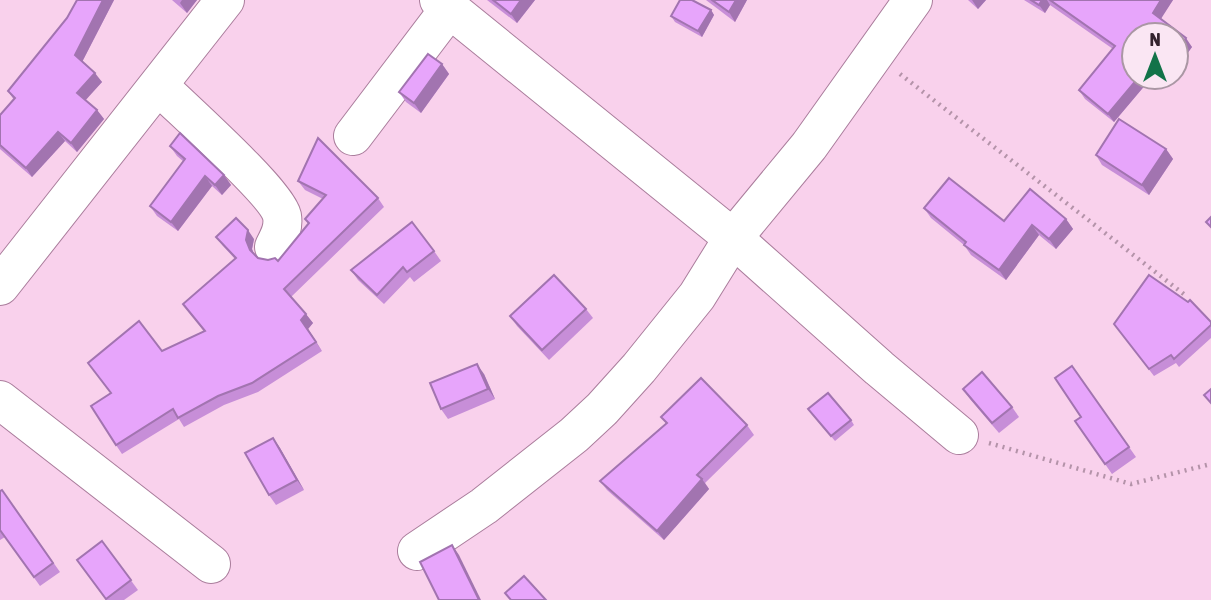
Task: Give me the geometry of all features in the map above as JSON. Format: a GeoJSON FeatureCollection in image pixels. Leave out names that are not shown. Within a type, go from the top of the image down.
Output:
{"type":"FeatureCollection","features":[{"type":"Feature","properties":{"kind":"street"},"geometry":{"type":"LineString","coordinates":[[0,286],[225,0]]}},
{"type":"Feature","properties":{"kind":"street"},"geometry":{"type":"LineString","coordinates":[[417,551],[484,506],[602,409],[639,368],[697,296],[733,238],[810,146],[913,0]]}},
{"type":"Feature","properties":{"kind":"street"},"geometry":{"type":"LineString","coordinates":[[353,136],[444,4],[733,238],[959,435]]}},
{"type":"Feature","properties":{"kind":"street"},"geometry":{"type":"LineString","coordinates":[[159,86],[250,173],[278,206],[282,216],[282,228],[274,247]]}},
{"type":"Feature","properties":{"kind":"street"},"geometry":{"type":"LineString","coordinates":[[0,400],[211,564]]}},
{"type":"Feature","properties":{"kind":"path"},"geometry":{"type":"LineString","coordinates":[[875,55],[1185,295]]}},
{"type":"Feature","properties":{"kind":"path"},"geometry":{"type":"LineString","coordinates":[[959,435],[1132,484],[1211,464]]}},
{"type":"Feature","properties":{"kind":"building"},"geometry":{"type":"Polygon","coordinates":[[[77,0],[103,0],[75,55],[95,73],[77,93],[97,110],[71,143],[58,132],[26,168],[0,145],[0,115],[15,98],[8,91],[67,18],[77,0]]]}},
{"type":"Feature","properties":{"kind":"building"},"geometry":{"type":"Polygon","coordinates":[[[493,0],[521,0],[511,14],[493,0]]]}},
{"type":"Feature","properties":{"kind":"building"},"geometry":{"type":"Polygon","coordinates":[[[680,0],[692,0],[711,10],[698,31],[671,16],[680,0]]]}},
{"type":"Feature","properties":{"kind":"building"},"geometry":{"type":"Polygon","coordinates":[[[712,0],[736,0],[729,12],[712,0]]]}},
{"type":"Feature","properties":{"kind":"building"},"geometry":{"type":"Polygon","coordinates":[[[1050,0],[1161,0],[1153,13],[1164,21],[1120,21],[1120,91],[1127,91],[1108,114],[1079,90],[1115,46],[1050,0]]]}},
{"type":"Feature","properties":{"kind":"building"},"geometry":{"type":"Polygon","coordinates":[[[428,54],[442,64],[414,103],[399,92],[428,54]]]}},
{"type":"Feature","properties":{"kind":"building"},"geometry":{"type":"Polygon","coordinates":[[[1119,119],[1166,149],[1142,185],[1096,155],[1119,119]]]}},
{"type":"Feature","properties":{"kind":"building"},"geometry":{"type":"Polygon","coordinates":[[[180,133],[224,175],[215,185],[205,176],[171,222],[150,206],[185,159],[170,146],[180,133]]]}},
{"type":"Feature","properties":{"kind":"building"},"geometry":{"type":"Polygon","coordinates":[[[318,138],[378,198],[284,289],[306,314],[301,320],[316,342],[252,383],[218,396],[178,418],[173,409],[116,445],[91,406],[111,393],[88,363],[139,321],[162,351],[205,331],[183,304],[236,258],[216,237],[236,218],[248,230],[246,240],[250,250],[258,258],[275,258],[278,261],[309,223],[305,219],[326,195],[298,181],[318,138]]]}},
{"type":"Feature","properties":{"kind":"building"},"geometry":{"type":"Polygon","coordinates":[[[949,178],[1004,221],[1030,189],[1066,219],[1049,239],[1032,225],[999,270],[964,245],[966,242],[924,208],[949,178]]]}},
{"type":"Feature","properties":{"kind":"building"},"geometry":{"type":"Polygon","coordinates":[[[412,222],[434,251],[407,272],[403,267],[377,295],[351,270],[412,222]]]}},
{"type":"Feature","properties":{"kind":"building"},"geometry":{"type":"Polygon","coordinates":[[[554,275],[586,309],[542,350],[510,316],[554,275]]]}},
{"type":"Feature","properties":{"kind":"building"},"geometry":{"type":"Polygon","coordinates":[[[1149,275],[1188,302],[1190,300],[1211,325],[1174,359],[1171,355],[1149,369],[1114,324],[1149,275]]]}},
{"type":"Feature","properties":{"kind":"building"},"geometry":{"type":"Polygon","coordinates":[[[477,364],[488,389],[441,409],[430,383],[477,364]]]}},
{"type":"Feature","properties":{"kind":"building"},"geometry":{"type":"Polygon","coordinates":[[[1072,366],[1129,447],[1105,464],[1075,421],[1081,417],[1055,378],[1072,366]]]}},
{"type":"Feature","properties":{"kind":"building"},"geometry":{"type":"Polygon","coordinates":[[[982,372],[1012,407],[992,423],[963,389],[982,372]]]}},
{"type":"Feature","properties":{"kind":"building"},"geometry":{"type":"Polygon","coordinates":[[[701,378],[747,425],[697,475],[702,479],[657,531],[600,481],[667,423],[661,417],[701,378]]]}},
{"type":"Feature","properties":{"kind":"building"},"geometry":{"type":"Polygon","coordinates":[[[1211,389],[1211,403],[1204,395],[1211,389]]]}},
{"type":"Feature","properties":{"kind":"building"},"geometry":{"type":"Polygon","coordinates":[[[828,393],[851,420],[831,436],[808,409],[828,393]]]}},
{"type":"Feature","properties":{"kind":"building"},"geometry":{"type":"Polygon","coordinates":[[[273,438],[297,480],[269,495],[245,453],[273,438]]]}},
{"type":"Feature","properties":{"kind":"building"},"geometry":{"type":"Polygon","coordinates":[[[2,490],[53,563],[34,577],[0,530],[2,490]]]}},
{"type":"Feature","properties":{"kind":"building"},"geometry":{"type":"Polygon","coordinates":[[[102,541],[131,580],[106,599],[77,560],[102,541]]]}},
{"type":"Feature","properties":{"kind":"building"},"geometry":{"type":"Polygon","coordinates":[[[452,545],[479,600],[439,600],[420,562],[452,545]]]}},
{"type":"Feature","properties":{"kind":"building"},"geometry":{"type":"Polygon","coordinates":[[[524,576],[546,600],[511,600],[505,593],[524,576]]]}}]}
